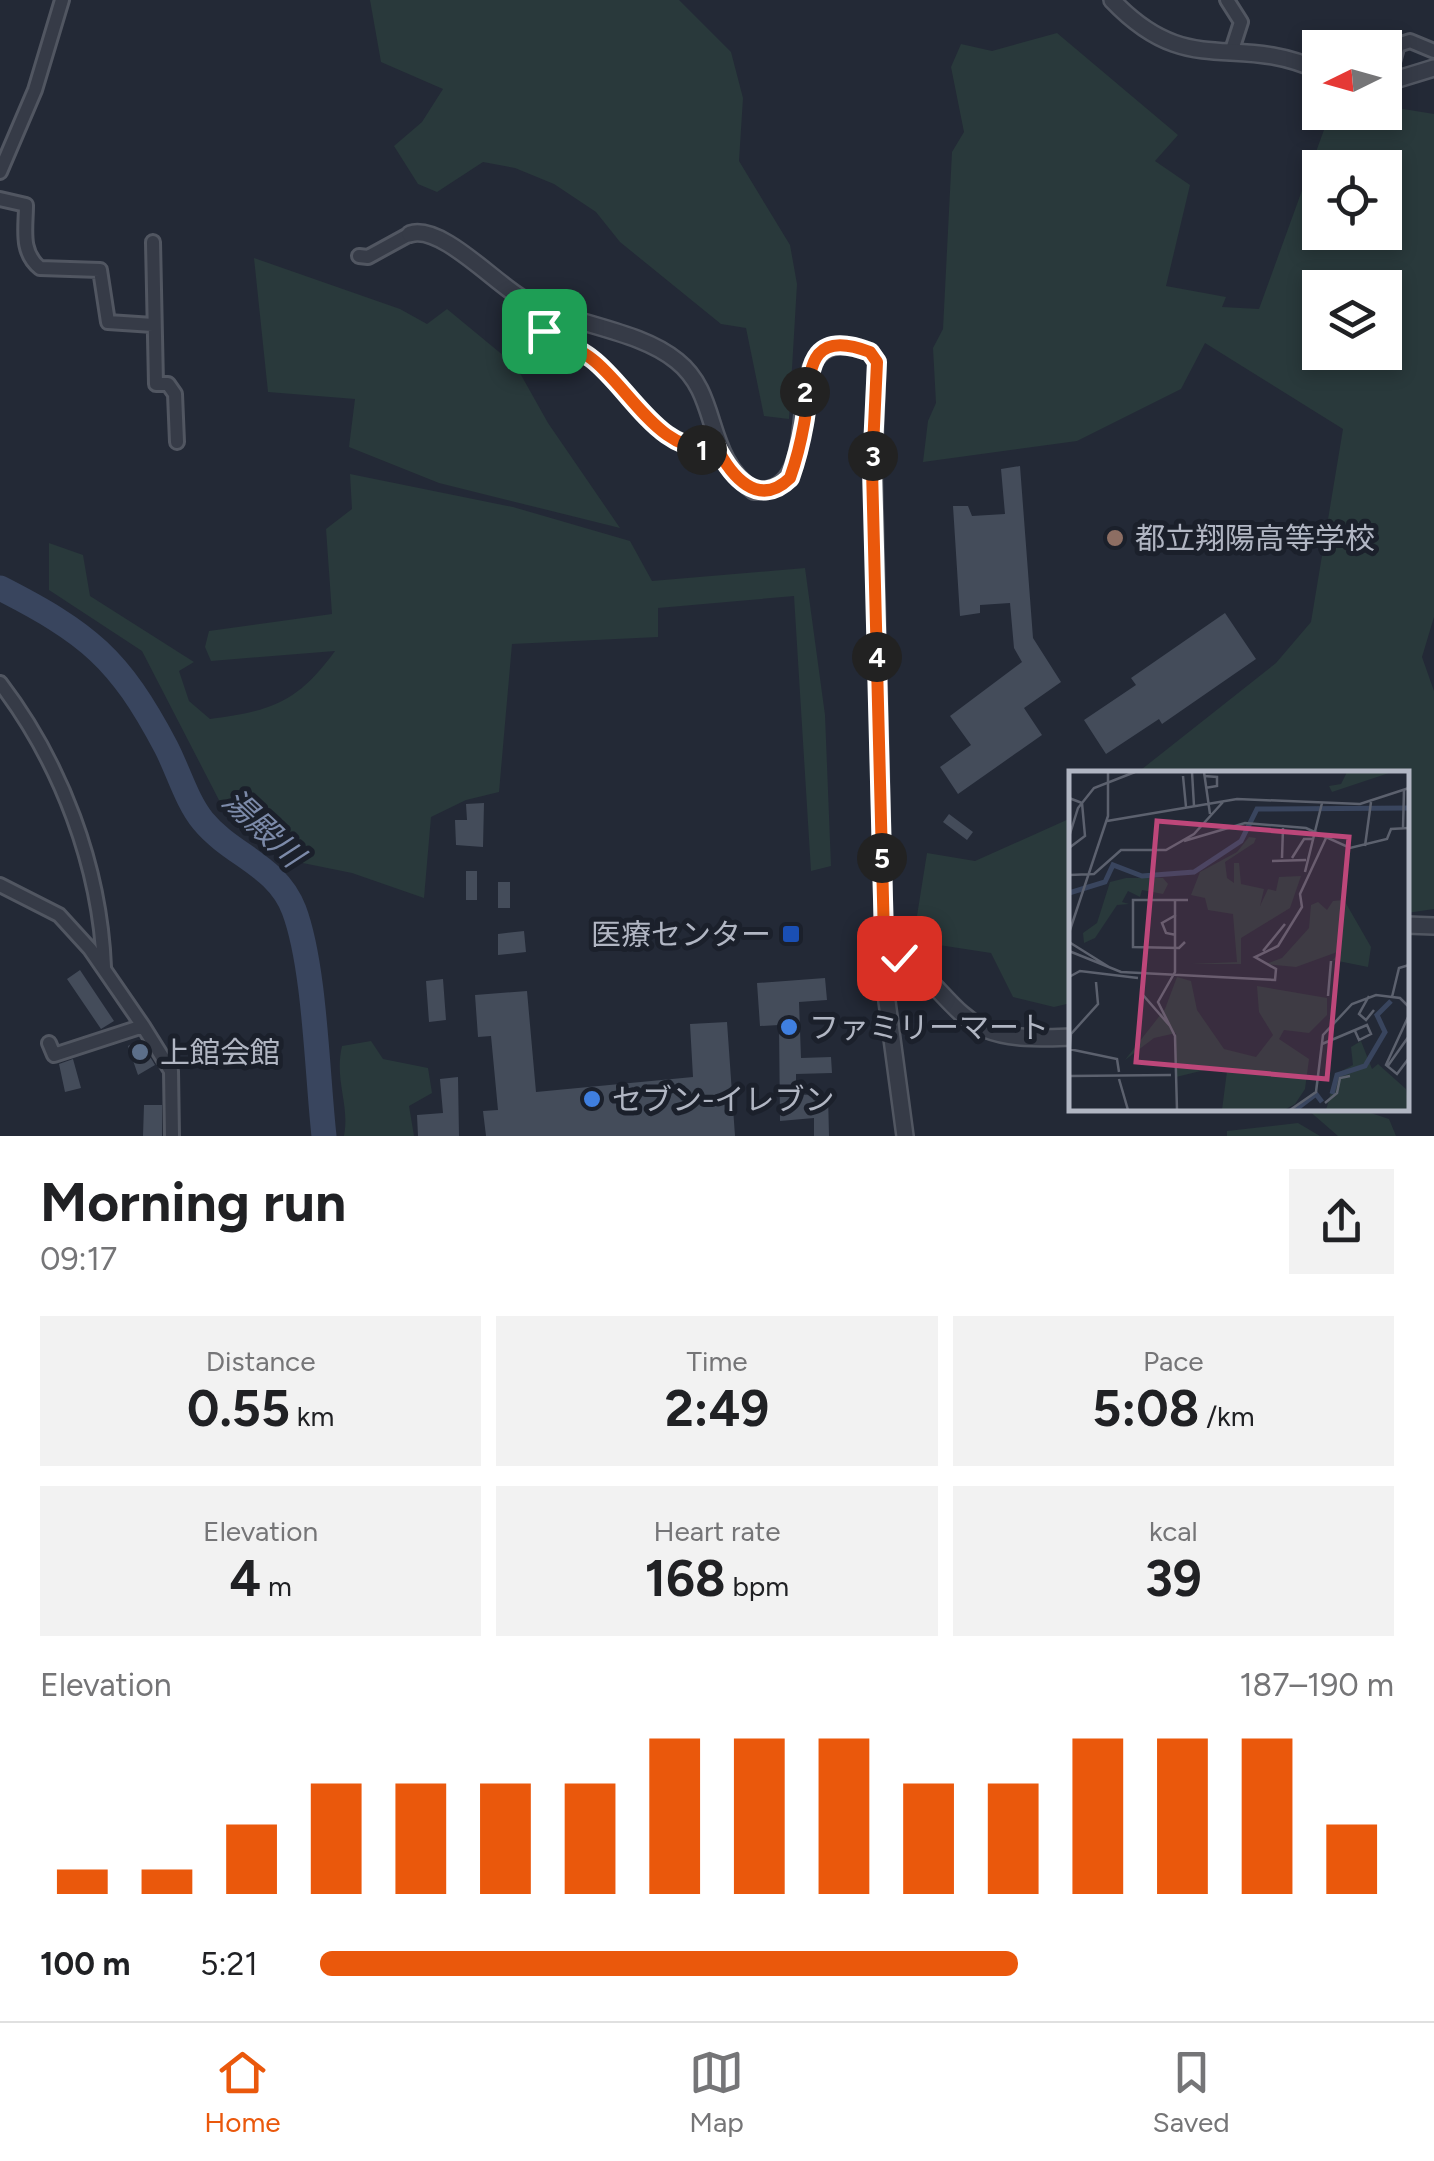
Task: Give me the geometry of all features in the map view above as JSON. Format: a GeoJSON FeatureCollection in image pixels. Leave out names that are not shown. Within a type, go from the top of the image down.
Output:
{"type":"FeatureCollection","features":[{"type":"Feature","properties":{"kind":"street"},"geometry":{"type":"LineString","coordinates":[[0,172],[35,90],[62,0]]}},
{"type":"Feature","properties":{"kind":"street"},"geometry":{"type":"LineString","coordinates":[[1112,0],[1145,31],[1170,45],[1282,55],[1302,63]]}},
{"type":"Feature","properties":{"kind":"street"},"geometry":{"type":"LineString","coordinates":[[1228,0],[1241,22],[1231,52]]}},
{"type":"Feature","properties":{"kind":"street"},"geometry":{"type":"LineString","coordinates":[[1402,44],[1410,41],[1434,50]]}},
{"type":"Feature","properties":{"kind":"street"},"geometry":{"type":"LineString","coordinates":[[1402,77],[1434,68]]}},
{"type":"Feature","properties":{"kind":"street"},"geometry":{"type":"LineString","coordinates":[[0,199],[26,204],[26,253],[34,264],[47,268],[95,267],[104,274],[108,322],[154,325]]}},
{"type":"Feature","properties":{"kind":"street"},"geometry":{"type":"LineString","coordinates":[[360,256],[368,257],[410,234],[436,236],[522,299],[676,360],[700,389],[716,446],[726,466],[754,490],[781,486],[794,467],[804,424],[806,380],[814,359],[823,352],[848,346],[870,352],[877,362],[872,469],[885,954],[905,1136]]}},
{"type":"Feature","properties":{"kind":"street"},"geometry":{"type":"LineString","coordinates":[[153,242],[156,384],[168,384],[175,394],[176,442]]}},
{"type":"Feature","properties":{"kind":"street"},"geometry":{"type":"LineString","coordinates":[[562,342],[570,319]]}},
{"type":"Feature","properties":{"kind":"street"},"geometry":{"type":"LineString","coordinates":[[539,334],[591,358],[672,439],[696,450],[716,446]]}},
{"type":"Feature","properties":{"kind":"street"},"geometry":{"type":"LineString","coordinates":[[0,682],[46,748],[66,796],[86,862],[104,970]]}},
{"type":"Feature","properties":{"kind":"street"},"geometry":{"type":"LineString","coordinates":[[0,885],[59,915],[143,1026],[171,1071],[172,1136]]}},
{"type":"Feature","properties":{"kind":"street"},"geometry":{"type":"LineString","coordinates":[[885,954],[908,962],[963,1014],[984,1028],[1032,1038],[1069,1038]]}},
{"type":"Feature","properties":{"kind":"street"},"geometry":{"type":"LineString","coordinates":[[49,1043],[54,1055],[143,1026]]}},
{"type":"Feature","properties":{"kind":"shaded area"},"geometry":{"type":"Polygon","coordinates":[[[370,0],[679,0],[731,52],[743,98],[739,161],[790,245],[797,284],[789,419],[764,416],[746,328],[721,324],[620,242],[596,212],[554,184],[515,168],[483,162],[437,192],[418,184],[394,146],[422,122],[443,89],[381,62],[370,0]]]}},
{"type":"Feature","properties":{"kind":"shaded area"},"geometry":{"type":"Polygon","coordinates":[[[1057,33],[1178,135],[1155,161],[1190,185],[1166,286],[1226,297],[1222,307],[1259,309],[1302,190],[1302,250],[1402,250],[1402,150],[1317,150],[1324,130],[1402,130],[1402,109],[1434,114],[1434,617],[1422,657],[1434,691],[1434,909],[1409,913],[1409,771],[1140,771],[1276,663],[1311,622],[1343,429],[1205,343],[1181,389],[1077,441],[923,462],[928,421],[936,403],[933,348],[943,329],[952,152],[964,132],[951,67],[961,44],[992,51],[1057,33]]]}},
{"type":"Feature","properties":{"kind":"shaded area"},"geometry":{"type":"Polygon","coordinates":[[[254,258],[400,309],[427,324],[447,309],[516,366],[548,423],[620,528],[439,483],[349,447],[355,399],[268,392],[254,258]]]}},
{"type":"Feature","properties":{"kind":"shaded area"},"geometry":{"type":"Polygon","coordinates":[[[350,474],[513,507],[630,541],[652,581],[805,568],[825,715],[831,866],[811,871],[794,596],[658,608],[658,637],[512,644],[499,792],[466,800],[431,817],[424,898],[352,873],[278,858],[221,804],[142,651],[49,590],[49,543],[83,555],[90,596],[194,662],[179,671],[189,701],[210,719],[250,712],[296,693],[335,651],[211,661],[205,647],[209,631],[332,614],[326,529],[352,509],[350,474]]]}},
{"type":"Feature","properties":{"kind":"shaded area"},"geometry":{"type":"Polygon","coordinates":[[[1069,819],[1069,1003],[1054,1007],[1013,997],[991,953],[913,941],[927,853],[975,861],[1069,819]]]}},
{"type":"Feature","properties":{"kind":"shaded area"},"geometry":{"type":"Polygon","coordinates":[[[371,1041],[383,1059],[428,1068],[432,1093],[409,1106],[414,1136],[344,1136],[342,1046],[371,1041]]]}},
{"type":"Feature","properties":{"kind":"shaded area"},"geometry":{"type":"Polygon","coordinates":[[[1309,1111],[1365,1111],[1389,1119],[1396,1136],[1338,1136],[1309,1111]]]}},
{"type":"Feature","properties":{"kind":"shaded area"},"geometry":{"type":"Polygon","coordinates":[[[1298,1123],[1320,1136],[1227,1136],[1227,1131],[1298,1123]]]}},
{"type":"Feature","properties":{"kind":"building"},"geometry":{"type":"Polygon","coordinates":[[[1020,466],[1033,638],[1061,682],[1024,708],[1042,735],[958,794],[940,767],[971,745],[950,716],[1022,662],[1014,648],[1010,603],[980,605],[980,613],[960,616],[953,506],[968,506],[972,516],[1005,514],[1001,469],[1020,466]]]}},
{"type":"Feature","properties":{"kind":"building"},"geometry":{"type":"Polygon","coordinates":[[[1225,613],[1256,659],[1162,724],[1159,719],[1106,754],[1084,720],[1136,685],[1131,678],[1225,613]]]}},
{"type":"Feature","properties":{"kind":"building"},"geometry":{"type":"Polygon","coordinates":[[[484,803],[483,847],[456,845],[455,820],[467,820],[466,804],[484,803]]]}},
{"type":"Feature","properties":{"kind":"building"},"geometry":{"type":"Polygon","coordinates":[[[949,814],[973,832],[967,840],[943,822],[949,814]]]}},
{"type":"Feature","properties":{"kind":"building"},"geometry":{"type":"Polygon","coordinates":[[[466,871],[477,871],[477,900],[466,900],[466,871]]]}},
{"type":"Feature","properties":{"kind":"building"},"geometry":{"type":"Polygon","coordinates":[[[498,882],[510,882],[510,908],[498,908],[498,882]]]}},
{"type":"Feature","properties":{"kind":"building"},"geometry":{"type":"Polygon","coordinates":[[[524,931],[526,952],[498,955],[498,934],[524,931]]]}},
{"type":"Feature","properties":{"kind":"building"},"geometry":{"type":"Polygon","coordinates":[[[80,970],[114,1021],[101,1029],[67,979],[80,970]]]}},
{"type":"Feature","properties":{"kind":"building"},"geometry":{"type":"Polygon","coordinates":[[[825,978],[827,1000],[799,1002],[801,1058],[831,1057],[832,1073],[796,1074],[796,1095],[828,1094],[829,1136],[814,1136],[814,1118],[780,1121],[779,1025],[760,1026],[757,983],[825,978]]]}},
{"type":"Feature","properties":{"kind":"building"},"geometry":{"type":"Polygon","coordinates":[[[443,979],[446,1020],[429,1022],[426,981],[443,979]]]}},
{"type":"Feature","properties":{"kind":"building"},"geometry":{"type":"Polygon","coordinates":[[[527,991],[536,1092],[693,1077],[690,1024],[727,1022],[735,1136],[486,1136],[483,1111],[498,1110],[491,1036],[478,1037],[475,995],[527,991]]]}},
{"type":"Feature","properties":{"kind":"building","name":"上館会館"},"geometry":{"type":"Polygon","coordinates":[[[140,1040],[155,1065],[138,1075],[128,1046],[140,1040]]]}},
{"type":"Feature","properties":{"kind":"building"},"geometry":{"type":"Polygon","coordinates":[[[73,1059],[81,1088],[65,1092],[59,1064],[73,1059]]]}},
{"type":"Feature","properties":{"kind":"building"},"geometry":{"type":"Polygon","coordinates":[[[458,1077],[459,1136],[418,1136],[417,1115],[443,1113],[440,1079],[458,1077]]]}},
{"type":"Feature","properties":{"kind":"building"},"geometry":{"type":"Polygon","coordinates":[[[144,1105],[162,1105],[162,1136],[143,1136],[144,1105]]]}},
{"type":"Feature","properties":{"kind":"waterway","name":"湯殿川"},"geometry":{"type":"LineString","coordinates":[[0,588],[79,635],[116,669],[149,716],[203,821],[265,871],[286,895],[294,910],[307,960],[324,1136]]}},
{"type":"Feature","properties":{"kind":"place","name":"都立翔陽高等学校"},"geometry":{"type":"Point","coordinates":[1115,538]}},
{"type":"Feature","properties":{"kind":"place","name":"医療センター"},"geometry":{"type":"Point","coordinates":[791,934]}},
{"type":"Feature","properties":{"kind":"place","name":"ファミリーマート"},"geometry":{"type":"Point","coordinates":[789,1027]}},
{"type":"Feature","properties":{"kind":"place","name":"上館会館"},"geometry":{"type":"Point","coordinates":[140,1052]}},
{"type":"Feature","properties":{"kind":"place","name":"セブン-イレブン"},"geometry":{"type":"Point","coordinates":[592,1099]}},
{"type":"Feature","properties":{"kind":"route"},"geometry":{"type":"LineString","coordinates":[[544,331],[591,358],[672,439],[696,450],[716,446],[726,466],[754,490],[767,491],[790,478],[804,424],[806,380],[814,359],[823,352],[848,346],[870,352],[877,362],[872,469],[884,938],[885,954],[899,958]]}}]}
